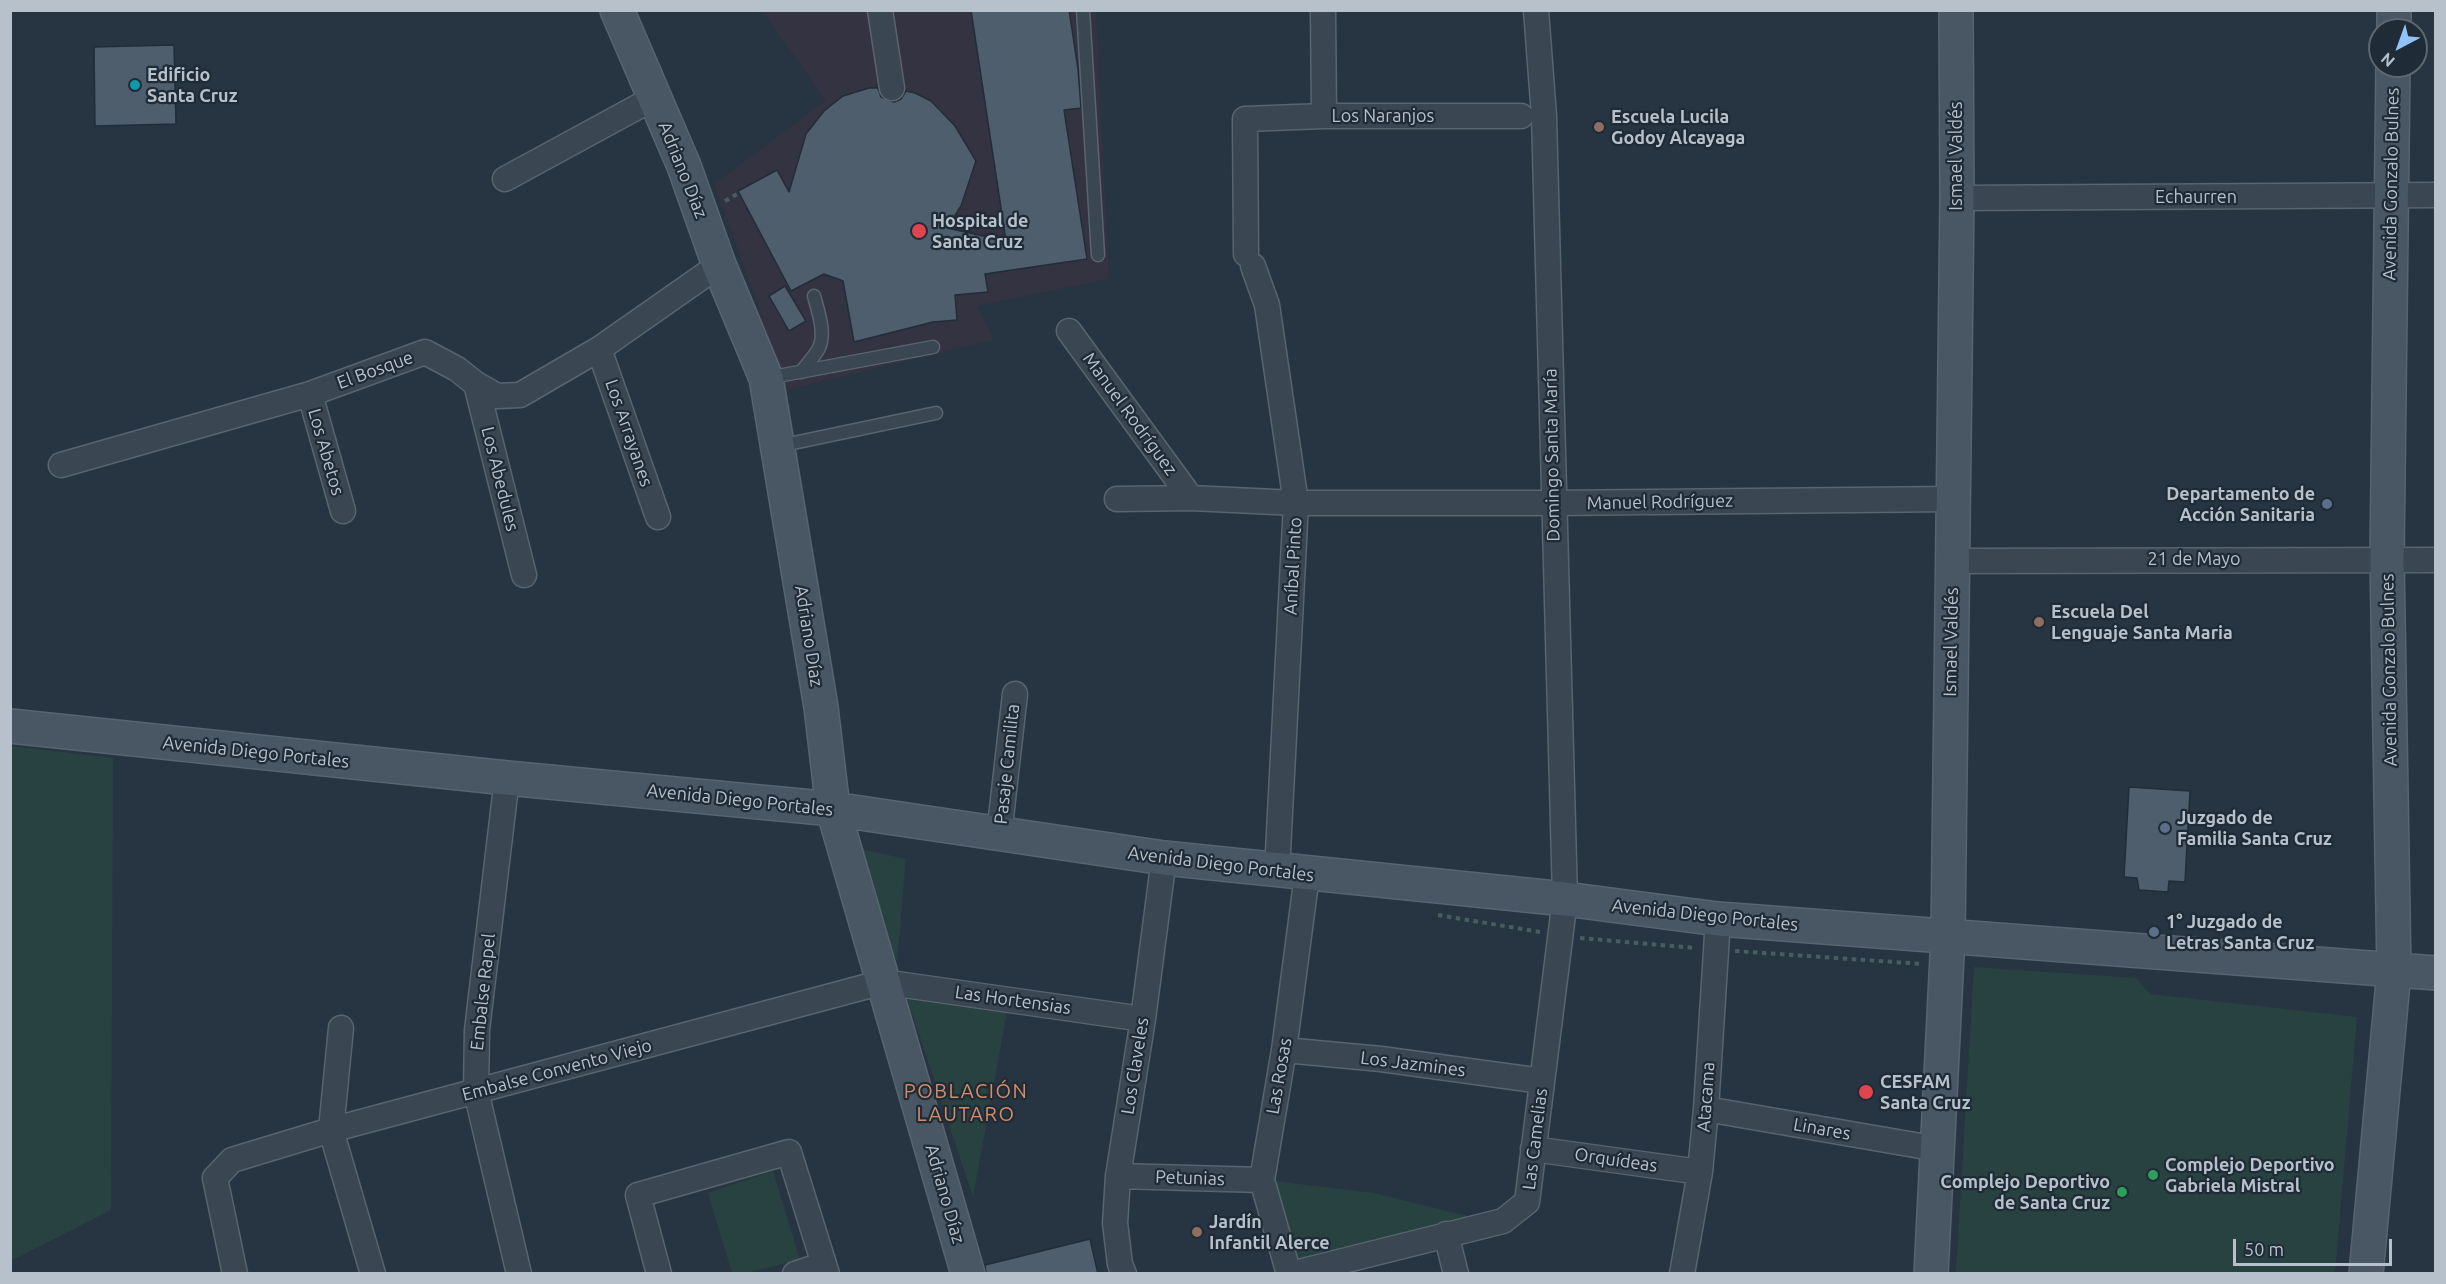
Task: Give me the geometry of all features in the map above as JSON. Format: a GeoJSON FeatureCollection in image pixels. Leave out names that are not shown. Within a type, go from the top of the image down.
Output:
{"type":"FeatureCollection","features":[{"type":"Feature","properties":{"kind":"main road","name":"Adriano Díaz"},"geometry":{"type":"LineString","coordinates":[[616,10],[684,166],[719,265],[766,378],[821,707],[833,809],[968,1274]]}},
{"type":"Feature","properties":{"kind":"main road","name":"Ismael Valdés"},"geometry":{"type":"LineString","coordinates":[[1931,1274],[1947,951],[1957,198],[1956,10]]}},
{"type":"Feature","properties":{"kind":"main road","name":"Avenida Gonzalo Bulnes"},"geometry":{"type":"LineString","coordinates":[[2366,1274],[2394,971],[2387,558],[2393,78]]}},
{"type":"Feature","properties":{"kind":"main road","name":"Avenida Diego Portales"},"geometry":{"type":"LineString","coordinates":[[10,726],[507,778],[833,809],[1164,858],[1292,873],[1565,899],[1717,934],[1947,951],[2436,973]]}},
{"type":"Feature","properties":{"kind":"street"},"geometry":{"type":"LineString","coordinates":[[880,10],[892,88]]}},
{"type":"Feature","properties":{"kind":"street"},"geometry":{"type":"LineString","coordinates":[[1323,10],[1324,117]]}},
{"type":"Feature","properties":{"kind":"street","name":"Domingo Santa María"},"geometry":{"type":"LineString","coordinates":[[1536,10],[1544,116],[1565,899]]}},
{"type":"Feature","properties":{"kind":"street"},"geometry":{"type":"LineString","coordinates":[[505,179],[654,98]]}},
{"type":"Feature","properties":{"kind":"street","name":"Los Naranjos"},"geometry":{"type":"LineString","coordinates":[[1245,119],[1521,116]]}},
{"type":"Feature","properties":{"kind":"street","name":"Aníbal Pinto"},"geometry":{"type":"LineString","coordinates":[[1245,119],[1250,260],[1267,305],[1296,503],[1292,873]]}},
{"type":"Feature","properties":{"kind":"street","name":"Echaurren"},"geometry":{"type":"LineString","coordinates":[[1957,198],[2436,195]]}},
{"type":"Feature","properties":{"kind":"street","name":"El Bosque"},"geometry":{"type":"LineString","coordinates":[[61,465],[309,394],[425,352],[457,369],[476,384],[497,396],[520,395],[599,349],[719,265]]}},
{"type":"Feature","properties":{"kind":"street","name":"Manuel Rodríguez"},"geometry":{"type":"LineString","coordinates":[[1069,331],[1191,498]]}},
{"type":"Feature","properties":{"kind":"street","name":"Los Arrayanes"},"geometry":{"type":"LineString","coordinates":[[599,349],[658,517]]}},
{"type":"Feature","properties":{"kind":"street","name":"Los Abedules"},"geometry":{"type":"LineString","coordinates":[[476,384],[524,575]]}},
{"type":"Feature","properties":{"kind":"street","name":"Los Abetos"},"geometry":{"type":"LineString","coordinates":[[309,394],[343,510]]}},
{"type":"Feature","properties":{"kind":"street","name":"Manuel Rodríguez"},"geometry":{"type":"LineString","coordinates":[[1118,499],[1191,498],[1296,503],[1553,504],[1952,499]]}},
{"type":"Feature","properties":{"kind":"street","name":"21 de Mayo"},"geometry":{"type":"LineString","coordinates":[[1952,561],[2387,558],[2436,560]]}},
{"type":"Feature","properties":{"kind":"street","name":"Pasaje Camilita"},"geometry":{"type":"LineString","coordinates":[[999,835],[1015,694]]}},
{"type":"Feature","properties":{"kind":"street","name":"Embalse Rapel"},"geometry":{"type":"LineString","coordinates":[[507,778],[477,1030],[476,1092],[519,1274]]}},
{"type":"Feature","properties":{"kind":"street","name":"Los Claveles"},"geometry":{"type":"LineString","coordinates":[[1124,1274],[1120,1264],[1115,1223],[1118,1176],[1143,1018],[1164,858]]}},
{"type":"Feature","properties":{"kind":"street","name":"Las Rosas"},"geometry":{"type":"LineString","coordinates":[[1290,1274],[1262,1180],[1284,1050],[1292,873]]}},
{"type":"Feature","properties":{"kind":"street","name":"Las Camelias"},"geometry":{"type":"LineString","coordinates":[[1290,1274],[1503,1221],[1527,1202],[1565,899]]}},
{"type":"Feature","properties":{"kind":"street","name":"Atacama"},"geometry":{"type":"LineString","coordinates":[[1682,1274],[1700,1172],[1717,934]]}},
{"type":"Feature","properties":{"kind":"street","name":"Embalse Convento Viejo"},"geometry":{"type":"LineString","coordinates":[[235,1274],[214,1178],[232,1160],[331,1130],[883,982]]}},
{"type":"Feature","properties":{"kind":"street","name":"Las Hortensias"},"geometry":{"type":"LineString","coordinates":[[883,982],[1143,1018]]}},
{"type":"Feature","properties":{"kind":"street"},"geometry":{"type":"LineString","coordinates":[[341,1028],[331,1130],[373,1274]]}},
{"type":"Feature","properties":{"kind":"street","name":"Los Jazmines"},"geometry":{"type":"LineString","coordinates":[[1284,1050],[1381,1059],[1542,1080]]}},
{"type":"Feature","properties":{"kind":"street","name":"Linares"},"geometry":{"type":"LineString","coordinates":[[1706,1109],[1938,1149]]}},
{"type":"Feature","properties":{"kind":"street","name":"Orquídeas"},"geometry":{"type":"LineString","coordinates":[[1533,1149],[1700,1172]]}},
{"type":"Feature","properties":{"kind":"street"},"geometry":{"type":"LineString","coordinates":[[659,1274],[638,1195],[789,1152],[825,1269],[795,1274]]}},
{"type":"Feature","properties":{"kind":"street","name":"Petunias"},"geometry":{"type":"LineString","coordinates":[[1118,1176],[1262,1180]]}},
{"type":"Feature","properties":{"kind":"street"},"geometry":{"type":"LineString","coordinates":[[1446,1234],[1456,1274]]}},
{"type":"Feature","properties":{"kind":"lane"},"geometry":{"type":"LineString","coordinates":[[1083,10],[1098,255]]}},
{"type":"Feature","properties":{"kind":"lane"},"geometry":{"type":"LineString","coordinates":[[801,372],[820,347],[820,323],[814,296]]}},
{"type":"Feature","properties":{"kind":"lane"},"geometry":{"type":"LineString","coordinates":[[766,378],[933,347]]}},
{"type":"Feature","properties":{"kind":"lane"},"geometry":{"type":"LineString","coordinates":[[778,446],[936,413]]}},
{"type":"Feature","properties":{"kind":"path"},"geometry":{"type":"LineString","coordinates":[[1436,915],[1561,936],[1717,934],[1947,951]]}},
{"type":"Feature","properties":{"kind":"shaded area","name":"Hospital de Santa Cruz"},"geometry":{"type":"Polygon","coordinates":[[[762,11],[1096,11],[1109,279],[977,306],[994,340],[782,391],[759,323],[761,313],[714,184],[826,100],[762,11]]]}},
{"type":"Feature","properties":{"kind":"green space"},"geometry":{"type":"Polygon","coordinates":[[[11,746],[113,758],[111,1210],[11,1261],[11,746]]]}},
{"type":"Feature","properties":{"kind":"green space"},"geometry":{"type":"Polygon","coordinates":[[[852,847],[906,859],[897,962],[852,847]]]}},
{"type":"Feature","properties":{"kind":"green space","name":"Complejo Deportivo Gabriela Mistral"},"geometry":{"type":"Polygon","coordinates":[[[1974,967],[2136,978],[2150,994],[2357,1017],[2335,1273],[1956,1273],[1974,967]]]}},
{"type":"Feature","properties":{"kind":"green space"},"geometry":{"type":"Polygon","coordinates":[[[906,995],[1008,1007],[973,1197],[906,995]]]}},
{"type":"Feature","properties":{"kind":"green space"},"geometry":{"type":"Polygon","coordinates":[[[773,1171],[800,1260],[745,1273],[732,1273],[708,1193],[773,1171]]]}},
{"type":"Feature","properties":{"kind":"green space"},"geometry":{"type":"Polygon","coordinates":[[[1274,1181],[1374,1193],[1475,1218],[1296,1260],[1274,1181]]]}},
{"type":"Feature","properties":{"kind":"building"},"geometry":{"type":"Polygon","coordinates":[[[971,10],[1069,10],[1081,108],[1064,110],[1087,259],[985,274],[988,292],[955,295],[957,320],[933,322],[854,342],[843,281],[824,274],[791,291],[738,191],[777,170],[789,192],[806,134],[824,111],[843,96],[869,88],[878,88],[881,97],[894,102],[901,99],[906,91],[931,101],[955,126],[976,161],[961,206],[947,228],[1006,241],[971,10]]]}},
{"type":"Feature","properties":{"kind":"building","name":"Edificio Santa Cruz"},"geometry":{"type":"Polygon","coordinates":[[[174,45],[176,124],[95,126],[94,47],[174,45]]]}},
{"type":"Feature","properties":{"kind":"building"},"geometry":{"type":"Polygon","coordinates":[[[785,286],[806,321],[789,331],[769,296],[785,286]]]}},
{"type":"Feature","properties":{"kind":"building"},"geometry":{"type":"Polygon","coordinates":[[[2129,787],[2190,791],[2185,882],[2169,881],[2168,892],[2139,890],[2137,878],[2124,877],[2129,787]]]}},
{"type":"Feature","properties":{"kind":"building"},"geometry":{"type":"Polygon","coordinates":[[[1090,1239],[1098,1274],[986,1274],[985,1265],[1090,1239]]]}},
{"type":"Feature","properties":{"kind":"place","name":"Edificio Santa Cruz"},"geometry":{"type":"Point","coordinates":[135,85]}},
{"type":"Feature","properties":{"kind":"place","name":"Escuela Lucila Godoy Alcayaga"},"geometry":{"type":"Point","coordinates":[1599,127]}},
{"type":"Feature","properties":{"kind":"place","name":"Hospital de Santa Cruz"},"geometry":{"type":"Point","coordinates":[919,231]}},
{"type":"Feature","properties":{"kind":"place","name":"Departamento de Acción Sanitaria"},"geometry":{"type":"Point","coordinates":[2327,504]}},
{"type":"Feature","properties":{"kind":"place","name":"Escuela Del Lenguaje Santa Maria"},"geometry":{"type":"Point","coordinates":[2039,622]}},
{"type":"Feature","properties":{"kind":"place","name":"Juzgado de Familia Santa Cruz"},"geometry":{"type":"Point","coordinates":[2165,828]}},
{"type":"Feature","properties":{"kind":"place","name":"1° Juzgado de Letras Santa Cruz"},"geometry":{"type":"Point","coordinates":[2154,932]}},
{"type":"Feature","properties":{"kind":"place","name":"CESFAM Santa Cruz"},"geometry":{"type":"Point","coordinates":[1866,1092]}},
{"type":"Feature","properties":{"kind":"place","name":"Complejo Deportivo Gabriela Mistral"},"geometry":{"type":"Point","coordinates":[2153,1175]}},
{"type":"Feature","properties":{"kind":"place","name":"Complejo Deportivo de Santa Cruz"},"geometry":{"type":"Point","coordinates":[2122,1192]}},
{"type":"Feature","properties":{"kind":"place","name":"Jardín Infantil Alerce"},"geometry":{"type":"Point","coordinates":[1197,1232]}},
{"type":"Feature","properties":{"kind":"district","name":"POBLACIÓN LAUTARO"},"geometry":{"type":"Point","coordinates":[966,1102]}}]}
